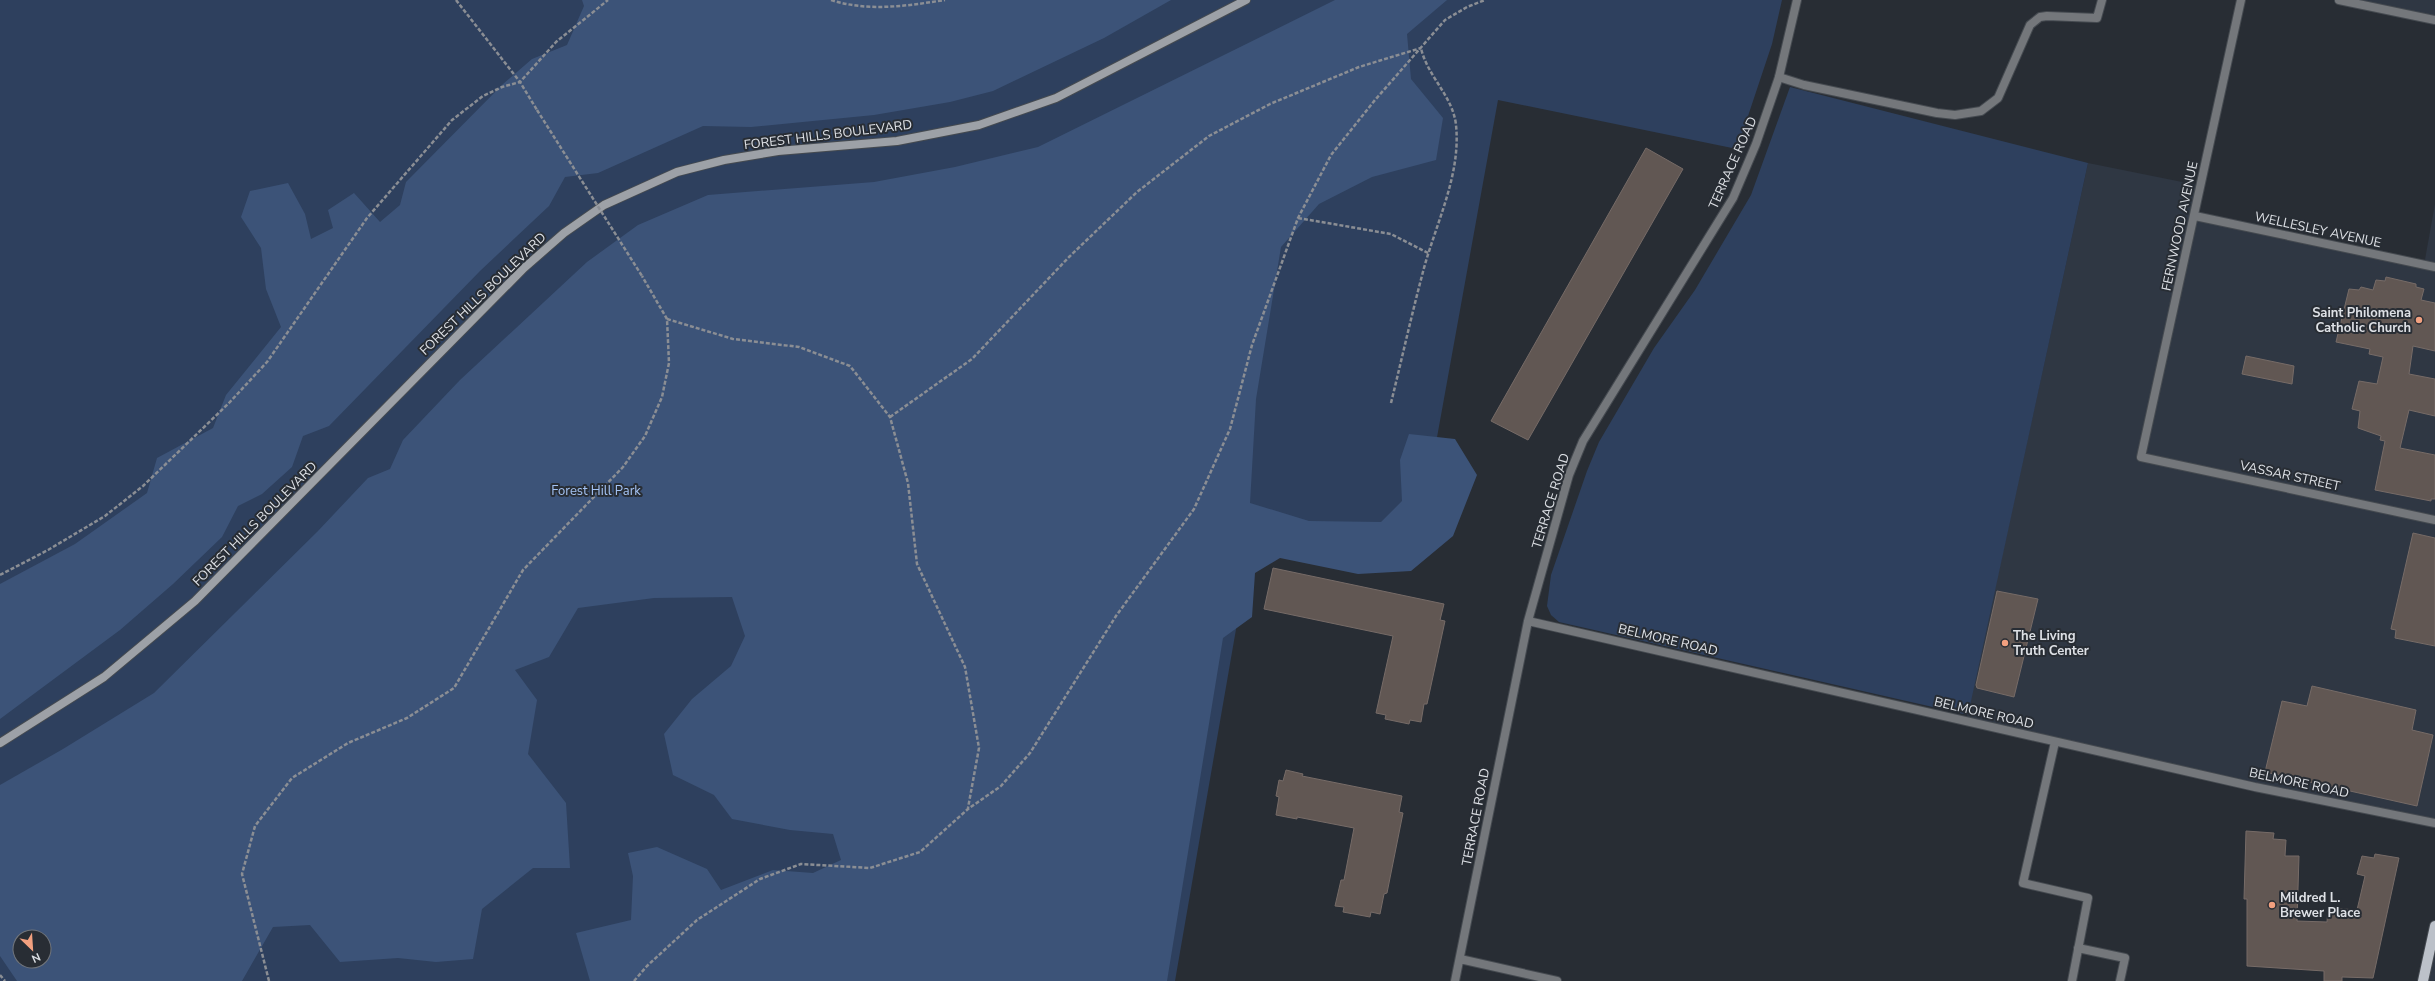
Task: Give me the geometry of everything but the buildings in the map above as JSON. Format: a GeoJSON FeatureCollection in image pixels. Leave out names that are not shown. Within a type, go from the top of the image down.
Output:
{"type":"FeatureCollection","features":[{"type":"Feature","properties":{"kind":"main road"},"geometry":{"type":"LineString","coordinates":[[2423,981],[2435,926]]}},
{"type":"Feature","properties":{"kind":"street","name":"FOREST HILLS BOULEVARD"},"geometry":{"type":"LineString","coordinates":[[0,743],[104,677],[195,601],[524,268],[564,233],[604,205],[677,172],[724,160],[778,150],[897,141],[979,125],[1056,98],[1246,0]]}},
{"type":"Feature","properties":{"kind":"street","name":"TERRACE ROAD"},"geometry":{"type":"LineString","coordinates":[[1455,981],[1528,621],[1569,475],[1583,441],[1733,198],[1756,144],[1779,77],[1797,0]]}},
{"type":"Feature","properties":{"kind":"street"},"geometry":{"type":"LineString","coordinates":[[1779,77],[1804,85],[1937,113],[1954,115],[1980,111],[1998,98],[2030,25],[2040,17],[2047,16],[2097,18],[2102,0]]}},
{"type":"Feature","properties":{"kind":"street","name":"FERNWOOD AVENUE"},"geometry":{"type":"LineString","coordinates":[[2141,456],[2195,216],[2241,0]]}},
{"type":"Feature","properties":{"kind":"street"},"geometry":{"type":"LineString","coordinates":[[2339,0],[2435,20]]}},
{"type":"Feature","properties":{"kind":"street","name":"WELLESLEY AVENUE"},"geometry":{"type":"LineString","coordinates":[[2195,216],[2435,268]]}},
{"type":"Feature","properties":{"kind":"street","name":"VASSAR STREET"},"geometry":{"type":"LineString","coordinates":[[2141,456],[2435,520]]}},
{"type":"Feature","properties":{"kind":"street","name":"BELMORE ROAD"},"geometry":{"type":"LineString","coordinates":[[1528,621],[2255,787],[2435,823]]}},
{"type":"Feature","properties":{"kind":"street"},"geometry":{"type":"LineString","coordinates":[[2055,742],[2022,883],[2088,898],[2072,981]]}},
{"type":"Feature","properties":{"kind":"street"},"geometry":{"type":"LineString","coordinates":[[2078,948],[2125,958],[2120,981]]}},
{"type":"Feature","properties":{"kind":"street"},"geometry":{"type":"LineString","coordinates":[[1460,959],[1558,981]]}},
{"type":"Feature","properties":{"kind":"path"},"geometry":{"type":"LineString","coordinates":[[269,981],[242,874],[255,826],[292,778],[348,743],[407,718],[454,688],[523,570],[623,467],[645,436],[662,397],[669,363],[667,319],[642,276],[520,82],[456,0]]}},
{"type":"Feature","properties":{"kind":"path"},"geometry":{"type":"LineString","coordinates":[[0,574],[48,550],[105,516],[143,486],[229,403],[267,362],[367,218],[452,120],[483,96],[520,82],[556,42],[608,0]]}},
{"type":"Feature","properties":{"kind":"path"},"geometry":{"type":"LineString","coordinates":[[830,0],[842,4],[893,8],[945,0]]}},
{"type":"Feature","properties":{"kind":"path"},"geometry":{"type":"LineString","coordinates":[[634,981],[647,966],[697,920],[760,879],[801,864],[870,868],[920,852],[968,809],[1001,786],[1030,753],[1116,616],[1194,509],[1230,429],[1252,345],[1298,218],[1330,155],[1375,100],[1421,48],[1427,38],[1445,20],[1467,7],[1485,0]]}},
{"type":"Feature","properties":{"kind":"path"},"geometry":{"type":"LineString","coordinates":[[1391,403],[1428,253],[1452,180],[1458,147],[1456,122],[1448,100],[1424,60],[1421,48]]}},
{"type":"Feature","properties":{"kind":"path"},"geometry":{"type":"LineString","coordinates":[[890,417],[972,360],[1069,257],[1137,192],[1209,136],[1270,104],[1352,69],[1421,48]]}},
{"type":"Feature","properties":{"kind":"path"},"geometry":{"type":"LineString","coordinates":[[1298,218],[1391,234],[1428,253]]}},
{"type":"Feature","properties":{"kind":"path"},"geometry":{"type":"LineString","coordinates":[[667,319],[733,339],[799,347],[850,366],[890,417],[908,483],[917,564],[965,667],[979,748],[968,809]]}},
{"type":"Feature","properties":{"kind":"path"},"geometry":{"type":"LineString","coordinates":[[0,975],[5,981]]}},
{"type":"Feature","properties":{"kind":"shaded area"},"geometry":{"type":"Polygon","coordinates":[[[2339,0],[2435,0],[2435,20],[2339,0]]]}},
{"type":"Feature","properties":{"kind":"shaded area"},"geometry":{"type":"Polygon","coordinates":[[[2088,163],[2202,186],[2195,216],[2424,265],[2435,204],[2435,823],[1966,721],[2088,163]]]}},
{"type":"Feature","properties":{"kind":"shaded area"},"geometry":{"type":"Polygon","coordinates":[[[2435,926],[2435,981],[2423,981],[2435,926]]]}},
{"type":"Feature","properties":{"kind":"green space","name":"Forest Hill Park"},"geometry":{"type":"Polygon","coordinates":[[[0,0],[1782,0],[1772,44],[1737,149],[1498,100],[1417,548],[1256,514],[1175,981],[0,981],[0,0]]]}},
{"type":"Feature","properties":{"kind":"green space"},"geometry":{"type":"Polygon","coordinates":[[[582,0],[1171,0],[1104,38],[993,91],[950,102],[874,115],[751,127],[703,126],[598,173],[565,177],[549,206],[480,271],[329,426],[303,436],[292,467],[262,494],[238,506],[222,537],[173,584],[120,630],[0,719],[0,584],[75,544],[147,493],[157,458],[213,428],[226,395],[281,327],[266,289],[261,248],[241,217],[250,191],[288,183],[305,214],[311,239],[333,228],[328,210],[354,193],[380,222],[400,205],[406,182],[503,84],[532,59],[567,45],[584,6],[582,0]]]}},
{"type":"Feature","properties":{"kind":"green space"},"geometry":{"type":"Polygon","coordinates":[[[1335,0],[1447,0],[1407,34],[1411,79],[1443,118],[1436,160],[1372,177],[1319,204],[1281,247],[1256,399],[1250,503],[1309,521],[1381,522],[1402,501],[1400,460],[1409,434],[1455,439],[1477,475],[1453,536],[1411,571],[1358,574],[1280,558],[1255,573],[1252,617],[1223,638],[1167,981],[590,981],[576,933],[631,920],[633,876],[628,853],[657,847],[707,869],[721,890],[773,870],[813,873],[841,860],[833,834],[790,830],[732,819],[714,795],[673,775],[664,734],[692,699],[731,666],[745,636],[732,597],[654,598],[578,608],[549,657],[515,670],[537,700],[528,754],[566,803],[570,868],[533,868],[482,909],[473,959],[436,962],[398,958],[340,962],[310,925],[273,927],[242,981],[17,981],[0,956],[0,785],[63,749],[154,693],[318,531],[368,478],[390,469],[403,440],[460,380],[587,262],[638,225],[708,195],[874,182],[955,167],[1038,147],[1335,0]]]}},
{"type":"Feature","properties":{"kind":"green space"},"geometry":{"type":"Polygon","coordinates":[[[1790,87],[2088,163],[1968,715],[1559,622],[1551,615],[1547,606],[1551,575],[1587,471],[1599,442],[1654,348],[1695,290],[1751,195],[1790,87]]]}},
{"type":"Feature","properties":{"kind":"place","name":"Saint Philomena Catholic Church"},"geometry":{"type":"Point","coordinates":[2419,320]}},
{"type":"Feature","properties":{"kind":"place","name":"The Living Truth Center"},"geometry":{"type":"Point","coordinates":[2005,643]}},
{"type":"Feature","properties":{"kind":"place","name":"Mildred L. Brewer Place"},"geometry":{"type":"Point","coordinates":[2272,905]}}]}
